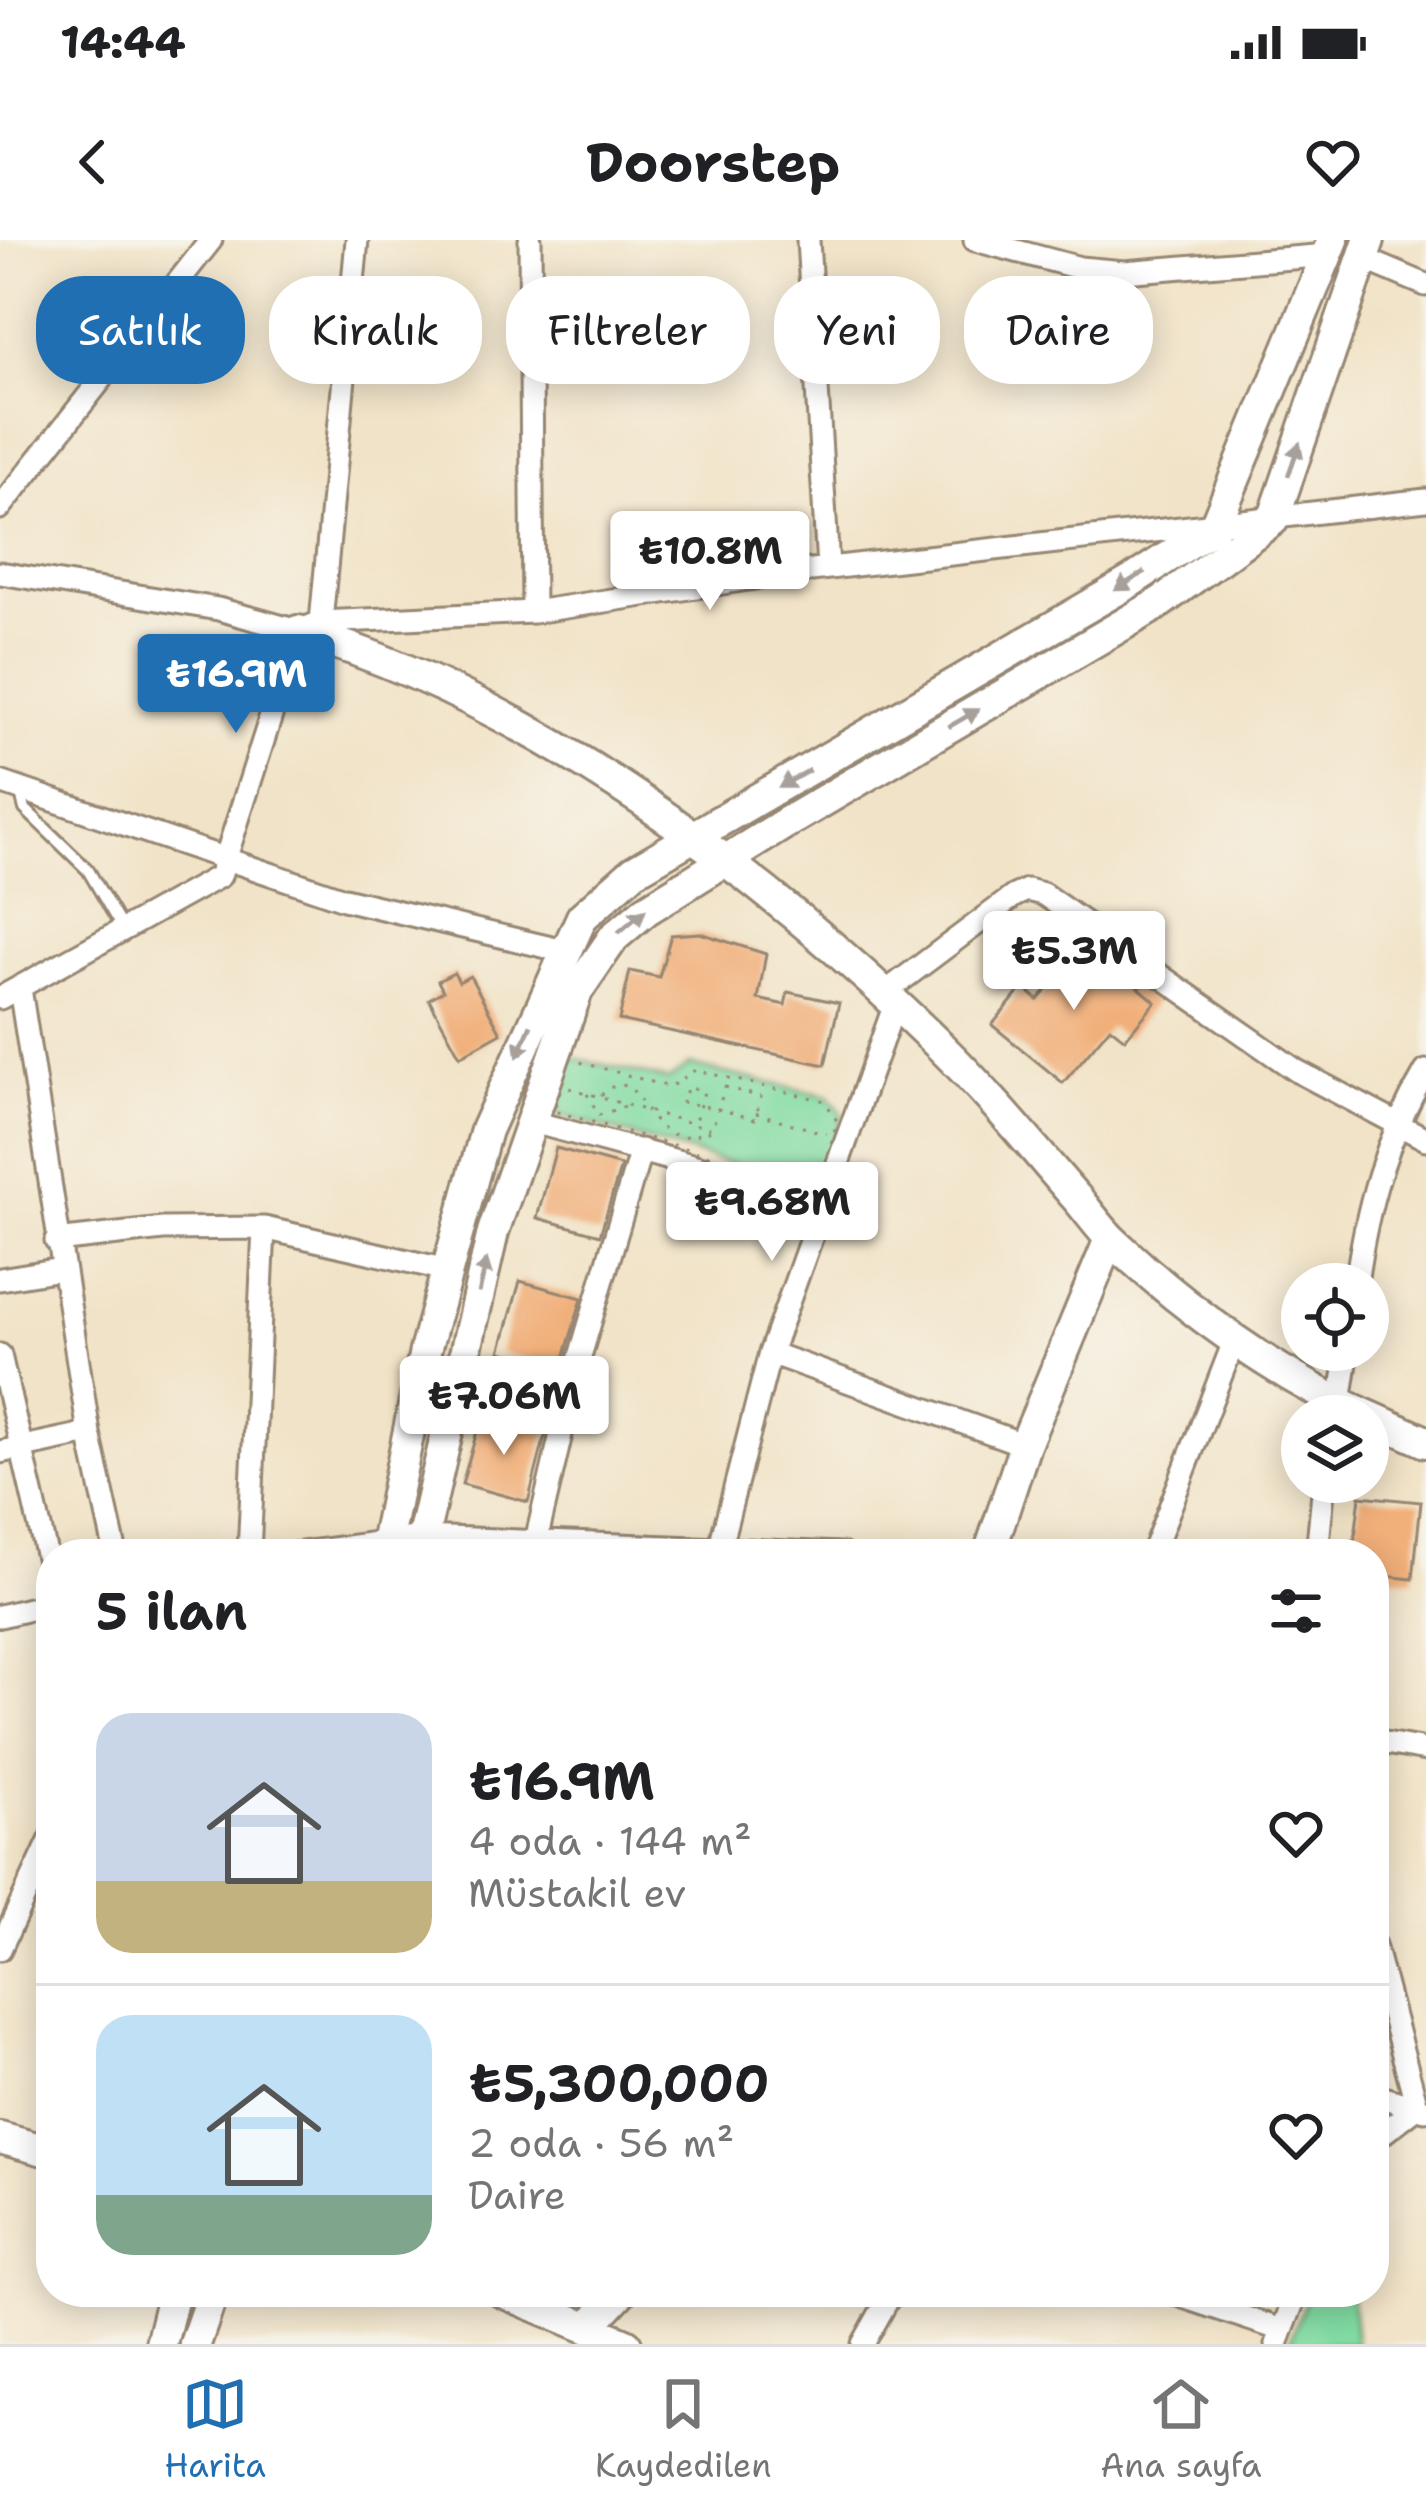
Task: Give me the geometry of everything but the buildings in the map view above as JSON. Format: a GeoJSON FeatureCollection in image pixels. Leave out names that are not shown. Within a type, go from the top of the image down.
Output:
{"type":"FeatureCollection","features":[{"type":"Feature","properties":{"kind":"main road"},"geometry":{"type":"LineString","coordinates":[[387,1539],[447,1270],[486,1130],[582,917],[634,872],[1130,582],[1215,526],[1294,346],[1330,247]]}},
{"type":"Feature","properties":{"kind":"main road"},"geometry":{"type":"LineString","coordinates":[[422,1539],[493,1232],[578,991],[614,937],[646,910],[724,861],[1159,604],[1273,520],[1366,249]]}},
{"type":"Feature","properties":{"kind":"main road"},"geometry":{"type":"LineString","coordinates":[[309,627],[499,712],[569,752],[724,861],[889,999],[991,1100],[1110,1239],[1235,1339],[1324,1395]]}},
{"type":"Feature","properties":{"kind":"main road"},"geometry":{"type":"LineString","coordinates":[[994,1539],[1025,1445],[1110,1239]]}},
{"type":"Feature","properties":{"kind":"main road"},"geometry":{"type":"LineString","coordinates":[[1389,1427],[1426,1442]]}},
{"type":"Feature","properties":{"kind":"main road"},"geometry":{"type":"LineString","coordinates":[[0,2138],[36,2148]]}},
{"type":"Feature","properties":{"kind":"main road"},"geometry":{"type":"LineString","coordinates":[[161,2344],[170,2307]]}},
{"type":"Feature","properties":{"kind":"main road"},"geometry":{"type":"LineString","coordinates":[[195,2344],[208,2307]]}},
{"type":"Feature","properties":{"kind":"main road"},"geometry":{"type":"LineString","coordinates":[[532,2307],[587,2335],[626,2344]]}},
{"type":"Feature","properties":{"kind":"main road"},"geometry":{"type":"LineString","coordinates":[[587,2335],[609,2307]]}},
{"type":"Feature","properties":{"kind":"street"},"geometry":{"type":"LineString","coordinates":[[0,508],[212,240]]}},
{"type":"Feature","properties":{"kind":"street"},"geometry":{"type":"LineString","coordinates":[[113,1539],[88,1433],[10,993],[220,875],[229,858],[309,627],[357,240]]}},
{"type":"Feature","properties":{"kind":"street"},"geometry":{"type":"LineString","coordinates":[[530,240],[533,612]]}},
{"type":"Feature","properties":{"kind":"street"},"geometry":{"type":"LineString","coordinates":[[808,240],[828,568]]}},
{"type":"Feature","properties":{"kind":"street"},"geometry":{"type":"LineString","coordinates":[[975,240],[1081,268],[1124,272],[1330,247]]}},
{"type":"Feature","properties":{"kind":"street"},"geometry":{"type":"LineString","coordinates":[[1366,249],[1426,285]]}},
{"type":"Feature","properties":{"kind":"street"},"geometry":{"type":"LineString","coordinates":[[0,573],[309,627],[533,612],[828,568],[1426,500]]}},
{"type":"Feature","properties":{"kind":"street"},"geometry":{"type":"LineString","coordinates":[[10,784],[344,899],[564,951]]}},
{"type":"Feature","properties":{"kind":"street"},"geometry":{"type":"LineString","coordinates":[[722,1539],[770,1353],[889,999],[1014,896],[1028,890],[1043,894],[1297,1071],[1426,1139]]}},
{"type":"Feature","properties":{"kind":"street"},"geometry":{"type":"LineString","coordinates":[[1359,1263],[1370,1196],[1396,1126],[1426,1071]]}},
{"type":"Feature","properties":{"kind":"street"},"geometry":{"type":"LineString","coordinates":[[533,1122],[824,1201]]}},
{"type":"Feature","properties":{"kind":"street"},"geometry":{"type":"LineString","coordinates":[[536,1539],[575,1370],[641,1150]]}},
{"type":"Feature","properties":{"kind":"street"},"geometry":{"type":"LineString","coordinates":[[56,1241],[163,1229],[264,1228],[447,1270]]}},
{"type":"Feature","properties":{"kind":"street"},"geometry":{"type":"LineString","coordinates":[[250,1539],[264,1228]]}},
{"type":"Feature","properties":{"kind":"street"},"geometry":{"type":"LineString","coordinates":[[0,1279],[61,1269]]}},
{"type":"Feature","properties":{"kind":"street"},"geometry":{"type":"LineString","coordinates":[[1158,1539],[1235,1339]]}},
{"type":"Feature","properties":{"kind":"street"},"geometry":{"type":"LineString","coordinates":[[770,1353],[1025,1445]]}},
{"type":"Feature","properties":{"kind":"street"},"geometry":{"type":"LineString","coordinates":[[0,1355],[11,1449],[40,1539]]}},
{"type":"Feature","properties":{"kind":"street"},"geometry":{"type":"LineString","coordinates":[[11,1449],[88,1433]]}},
{"type":"Feature","properties":{"kind":"street"},"geometry":{"type":"LineString","coordinates":[[1318,1539],[1322,1503]]}},
{"type":"Feature","properties":{"kind":"street"},"geometry":{"type":"LineString","coordinates":[[0,1616],[36,1608]]}},
{"type":"Feature","properties":{"kind":"street"},"geometry":{"type":"LineString","coordinates":[[1389,1744],[1426,1750]]}},
{"type":"Feature","properties":{"kind":"street"},"geometry":{"type":"LineString","coordinates":[[0,1949],[36,1871]]}},
{"type":"Feature","properties":{"kind":"street"},"geometry":{"type":"LineString","coordinates":[[1389,1996],[1422,2109]]}},
{"type":"Feature","properties":{"kind":"street"},"geometry":{"type":"LineString","coordinates":[[1389,2099],[1422,2109]]}},
{"type":"Feature","properties":{"kind":"street"},"geometry":{"type":"LineString","coordinates":[[1389,2130],[1422,2109]]}},
{"type":"Feature","properties":{"kind":"street"},"geometry":{"type":"LineString","coordinates":[[863,2344],[884,2307]]}},
{"type":"Feature","properties":{"kind":"street"},"geometry":{"type":"LineString","coordinates":[[1205,2307],[1280,2337],[1291,2307]]}},
{"type":"Feature","properties":{"kind":"lane"},"geometry":{"type":"LineString","coordinates":[[10,784],[25,809],[88,870],[122,928]]}},
{"type":"Feature","properties":{"kind":"path"},"geometry":{"type":"LineString","coordinates":[[569,1059],[670,1087],[695,1070],[825,1101],[837,1121],[833,1136],[824,1175],[810,1184],[554,1111],[569,1059]]}},
{"type":"Feature","properties":{"kind":"path"},"geometry":{"type":"LineString","coordinates":[[561,1086],[712,1129]]}},
{"type":"Feature","properties":{"kind":"path"},"geometry":{"type":"LineString","coordinates":[[599,1097],[609,1087],[628,1086],[639,1093],[656,1127],[681,1137],[712,1129]]}},
{"type":"Feature","properties":{"kind":"path"},"geometry":{"type":"LineString","coordinates":[[694,1124],[700,1106],[718,1109],[755,1119],[761,1097],[724,1087],[718,1109],[712,1129]]}},
{"type":"Feature","properties":{"kind":"path"},"geometry":{"type":"LineString","coordinates":[[587,1094],[599,1115],[627,1105]]}},
{"type":"Feature","properties":{"kind":"path"},"geometry":{"type":"LineString","coordinates":[[756,1113],[833,1136]]}},
{"type":"Feature","properties":{"kind":"green space"},"geometry":{"type":"Polygon","coordinates":[[[566,1056],[668,1080],[690,1065],[828,1096],[843,1114],[821,1190],[549,1112],[566,1056]]]}},
{"type":"Feature","properties":{"kind":"green space"},"geometry":{"type":"Polygon","coordinates":[[[1303,2307],[1352,2307],[1356,2344],[1289,2344],[1303,2307]]]}}]}
